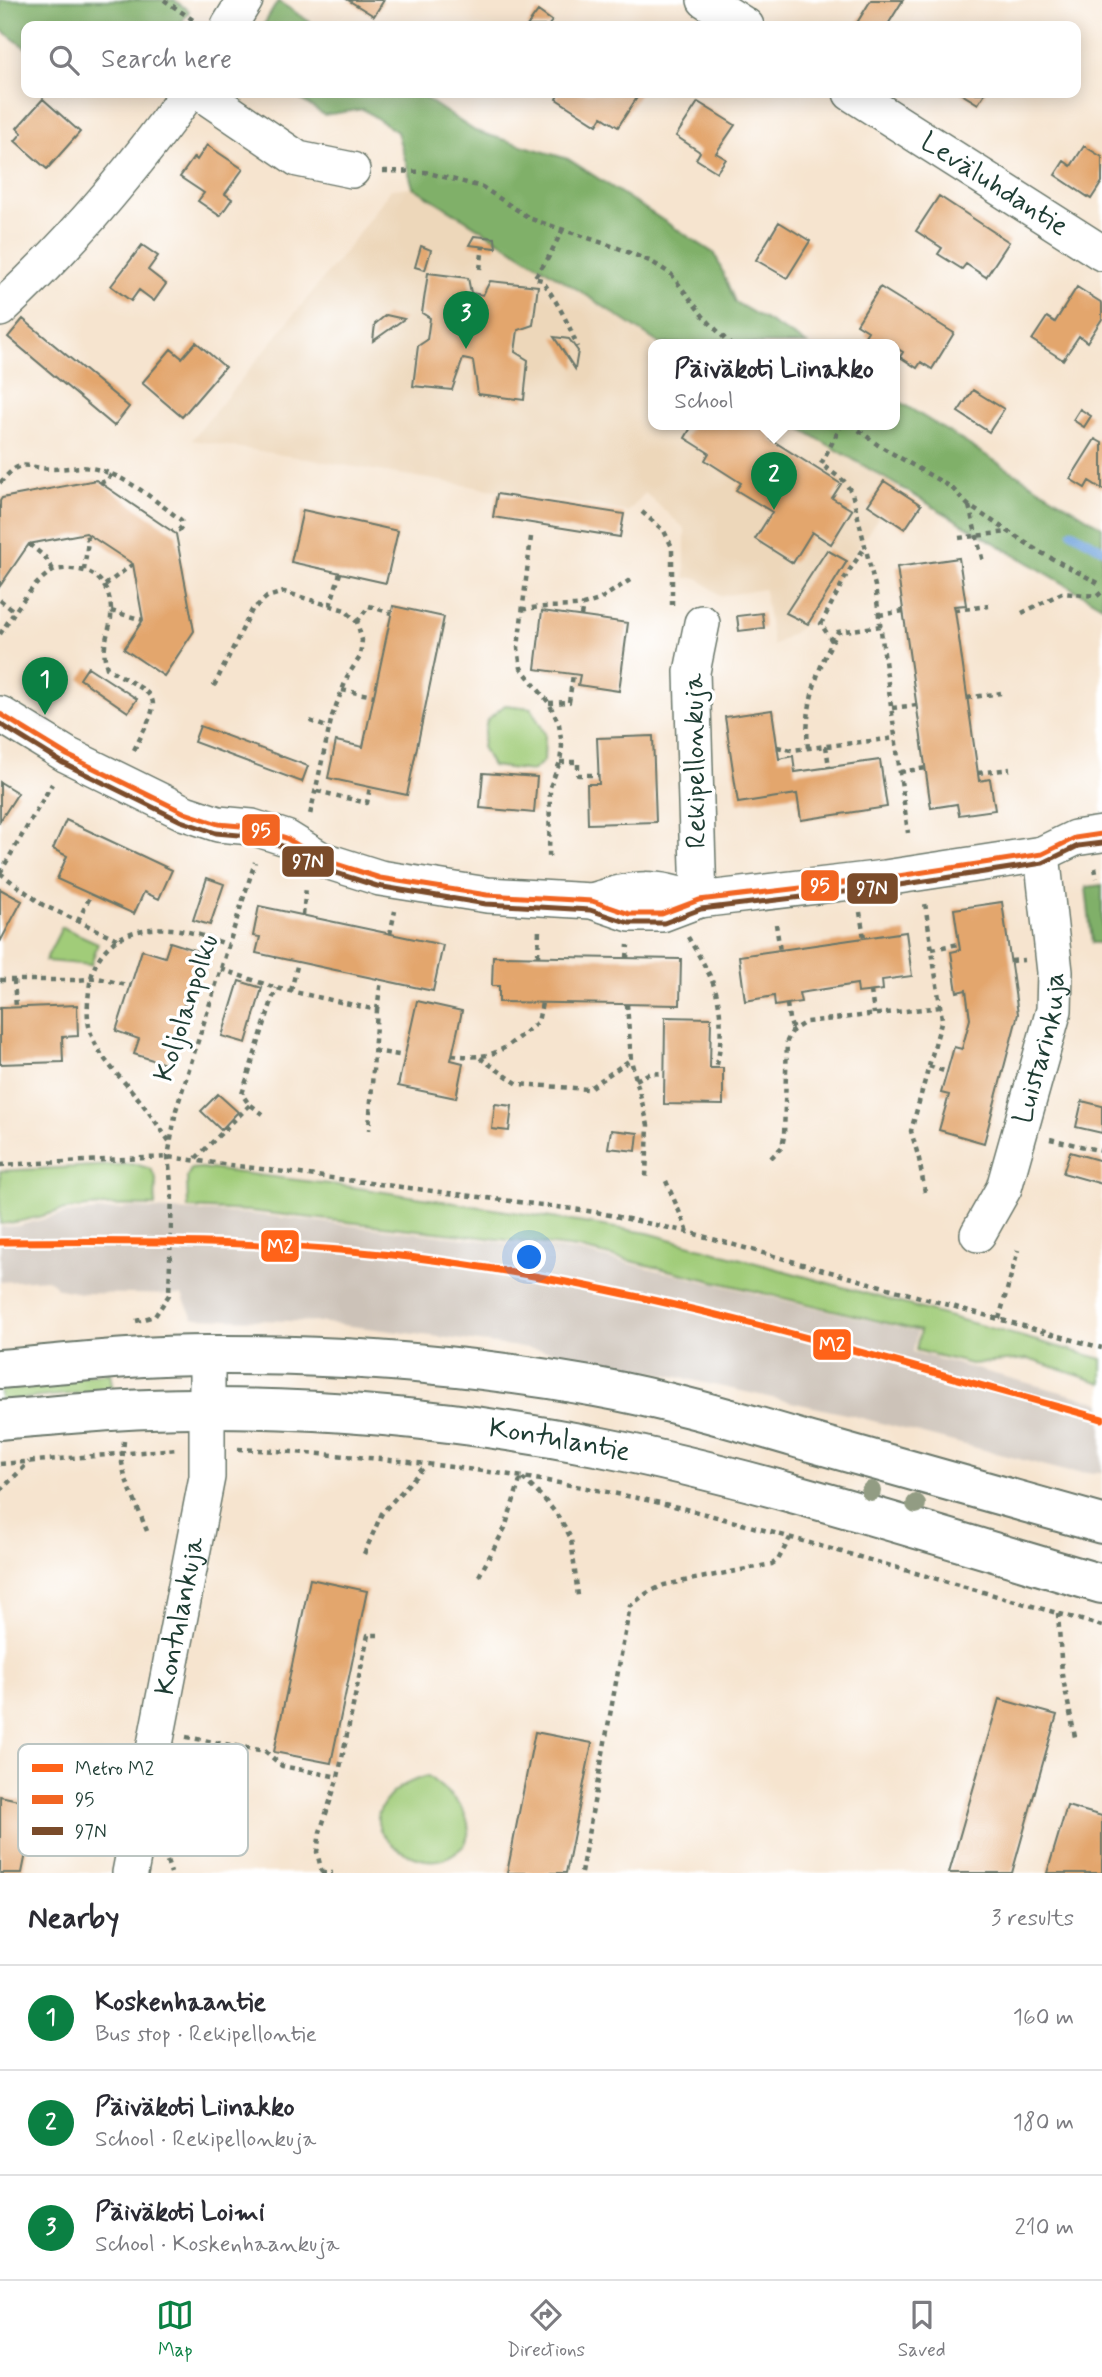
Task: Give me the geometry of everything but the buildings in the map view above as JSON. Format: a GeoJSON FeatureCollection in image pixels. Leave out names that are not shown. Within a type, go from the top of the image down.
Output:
{"type":"FeatureCollection","features":[{"type":"Feature","properties":{"kind":"main road","name":"Kontulantie"},"geometry":{"type":"LineString","coordinates":[[0,1369],[207,1354],[330,1357],[428,1364],[598,1387],[771,1430],[1102,1524]]}},
{"type":"Feature","properties":{"kind":"main road","name":"Kontulantie"},"geometry":{"type":"LineString","coordinates":[[0,1420],[122,1410],[208,1408],[315,1412],[430,1421],[600,1447],[677,1464],[1102,1584]]}},
{"type":"Feature","properties":{"kind":"street"},"geometry":{"type":"LineString","coordinates":[[217,21],[245,0]]}},
{"type":"Feature","properties":{"kind":"street"},"geometry":{"type":"LineString","coordinates":[[705,0],[738,21]]}},
{"type":"Feature","properties":{"kind":"street"},"geometry":{"type":"LineString","coordinates":[[0,309],[100,208],[184,98]]}},
{"type":"Feature","properties":{"kind":"street"},"geometry":{"type":"LineString","coordinates":[[208,98],[299,159],[352,170]]}},
{"type":"Feature","properties":{"kind":"street","name":"Leväluhdantie"},"geometry":{"type":"LineString","coordinates":[[859,98],[1102,253]]}},
{"type":"Feature","properties":{"kind":"street","name":"Rekipellonkuja"},"geometry":{"type":"LineString","coordinates":[[687,618],[692,672],[692,916]]}},
{"type":"Feature","properties":{"kind":"street"},"geometry":{"type":"LineString","coordinates":[[0,714],[67,755],[185,813],[218,824],[252,827],[286,838],[313,874],[380,877],[487,895],[592,901],[630,889],[662,889],[692,916],[885,878],[1042,854],[1075,838],[1102,834]]}},
{"type":"Feature","properties":{"kind":"street"},"geometry":{"type":"LineString","coordinates":[[1042,854],[1078,862],[1102,859]]}},
{"type":"Feature","properties":{"kind":"street","name":"Luistarinkuja"},"geometry":{"type":"LineString","coordinates":[[978,1234],[1004,1188],[1054,1010],[1055,972],[1042,854]]}},
{"type":"Feature","properties":{"kind":"street","name":"Kontulankuja"},"geometry":{"type":"LineString","coordinates":[[155,1744],[207,1477],[207,1354]]}},
{"type":"Feature","properties":{"kind":"path"},"geometry":{"type":"LineString","coordinates":[[164,0],[207,21]]}},
{"type":"Feature","properties":{"kind":"path"},"geometry":{"type":"LineString","coordinates":[[352,170],[425,172],[482,187],[531,219],[618,247],[652,262],[671,274],[725,339]]}},
{"type":"Feature","properties":{"kind":"path"},"geometry":{"type":"LineString","coordinates":[[563,229],[534,278],[542,279],[553,296],[571,328],[577,347]]}},
{"type":"Feature","properties":{"kind":"path"},"geometry":{"type":"LineString","coordinates":[[480,270],[483,246]]}},
{"type":"Feature","properties":{"kind":"path"},"geometry":{"type":"LineString","coordinates":[[839,430],[821,464],[849,486],[875,586],[908,833]]}},
{"type":"Feature","properties":{"kind":"path"},"geometry":{"type":"LineString","coordinates":[[859,430],[878,445],[952,488],[968,505],[1038,551],[1102,584]]}},
{"type":"Feature","properties":{"kind":"path"},"geometry":{"type":"LineString","coordinates":[[0,483],[13,468],[24,464],[51,469],[93,468],[141,490],[181,520],[182,526],[179,530],[172,531]]}},
{"type":"Feature","properties":{"kind":"path"},"geometry":{"type":"LineString","coordinates":[[100,483],[108,480],[111,474]]}},
{"type":"Feature","properties":{"kind":"path"},"geometry":{"type":"LineString","coordinates":[[968,505],[983,562]]}},
{"type":"Feature","properties":{"kind":"path"},"geometry":{"type":"LineString","coordinates":[[642,512],[664,531],[672,547],[687,618]]}},
{"type":"Feature","properties":{"kind":"path"},"geometry":{"type":"LineString","coordinates":[[959,538],[1009,532]]}},
{"type":"Feature","properties":{"kind":"path"},"geometry":{"type":"LineString","coordinates":[[84,570],[88,541],[86,533]]}},
{"type":"Feature","properties":{"kind":"path"},"geometry":{"type":"LineString","coordinates":[[531,537],[518,648],[521,668],[549,703],[559,724],[562,746],[560,762],[550,787],[550,858]]}},
{"type":"Feature","properties":{"kind":"path"},"geometry":{"type":"LineString","coordinates":[[29,544],[45,557],[54,571]]}},
{"type":"Feature","properties":{"kind":"path"},"geometry":{"type":"LineString","coordinates":[[832,641],[821,624],[847,574],[865,547]]}},
{"type":"Feature","properties":{"kind":"path"},"geometry":{"type":"LineString","coordinates":[[105,585],[133,564]]}},
{"type":"Feature","properties":{"kind":"path"},"geometry":{"type":"LineString","coordinates":[[0,634],[36,586],[54,571],[84,570],[96,576],[105,585],[111,611],[103,653],[107,668],[151,694],[155,702],[154,711],[134,750]]}},
{"type":"Feature","properties":{"kind":"path"},"geometry":{"type":"LineString","coordinates":[[330,606],[340,573]]}},
{"type":"Feature","properties":{"kind":"path"},"geometry":{"type":"LineString","coordinates":[[522,610],[583,605],[599,600],[630,580]]}},
{"type":"Feature","properties":{"kind":"path"},"geometry":{"type":"LineString","coordinates":[[214,686],[252,610],[267,597],[284,592],[345,610],[357,622],[362,640],[360,657],[348,675],[329,728],[310,816]]}},
{"type":"Feature","properties":{"kind":"path"},"geometry":{"type":"LineString","coordinates":[[1022,613],[1062,593],[1097,596],[1102,592]]}},
{"type":"Feature","properties":{"kind":"path"},"geometry":{"type":"LineString","coordinates":[[0,600],[15,612]]}},
{"type":"Feature","properties":{"kind":"path"},"geometry":{"type":"LineString","coordinates":[[581,616],[583,605]]}},
{"type":"Feature","properties":{"kind":"path"},"geometry":{"type":"LineString","coordinates":[[357,622],[369,606],[391,614]]}},
{"type":"Feature","properties":{"kind":"path"},"geometry":{"type":"LineString","coordinates":[[955,611],[989,606]]}},
{"type":"Feature","properties":{"kind":"path"},"geometry":{"type":"LineString","coordinates":[[111,611],[143,620]]}},
{"type":"Feature","properties":{"kind":"path"},"geometry":{"type":"LineString","coordinates":[[879,615],[904,611]]}},
{"type":"Feature","properties":{"kind":"path"},"geometry":{"type":"LineString","coordinates":[[808,748],[806,732],[814,688],[826,650],[838,632],[881,626]]}},
{"type":"Feature","properties":{"kind":"path"},"geometry":{"type":"LineString","coordinates":[[549,703],[569,702],[573,675]]}},
{"type":"Feature","properties":{"kind":"path"},"geometry":{"type":"LineString","coordinates":[[342,690],[374,696]]}},
{"type":"Feature","properties":{"kind":"path"},"geometry":{"type":"LineString","coordinates":[[967,698],[1002,693]]}},
{"type":"Feature","properties":{"kind":"path"},"geometry":{"type":"LineString","coordinates":[[892,708],[917,705]]}},
{"type":"Feature","properties":{"kind":"path"},"geometry":{"type":"LineString","coordinates":[[310,721],[329,728]]}},
{"type":"Feature","properties":{"kind":"path"},"geometry":{"type":"LineString","coordinates":[[777,747],[792,750],[896,738]]}},
{"type":"Feature","properties":{"kind":"path"},"geometry":{"type":"LineString","coordinates":[[826,746],[830,767]]}},
{"type":"Feature","properties":{"kind":"path"},"geometry":{"type":"LineString","coordinates":[[67,755],[0,873],[43,905],[117,939]]}},
{"type":"Feature","properties":{"kind":"path"},"geometry":{"type":"LineString","coordinates":[[560,762],[578,762],[578,775],[599,775]]}},
{"type":"Feature","properties":{"kind":"path"},"geometry":{"type":"LineString","coordinates":[[900,772],[926,768]]}},
{"type":"Feature","properties":{"kind":"path"},"geometry":{"type":"LineString","coordinates":[[978,773],[1010,769]]}},
{"type":"Feature","properties":{"kind":"path"},"geometry":{"type":"LineString","coordinates":[[317,791],[367,803],[370,787]]}},
{"type":"Feature","properties":{"kind":"path","name":"Koljolanpolku"},"geometry":{"type":"LineString","coordinates":[[169,1295],[172,1192],[167,1157],[169,1141],[176,1110],[252,873]]}},
{"type":"Feature","properties":{"kind":"path"},"geometry":{"type":"LineString","coordinates":[[303,915],[313,874]]}},
{"type":"Feature","properties":{"kind":"path"},"geometry":{"type":"LineString","coordinates":[[78,921],[91,895]]}},
{"type":"Feature","properties":{"kind":"path"},"geometry":{"type":"LineString","coordinates":[[925,902],[942,1019],[911,1131],[925,1192]]}},
{"type":"Feature","properties":{"kind":"path"},"geometry":{"type":"LineString","coordinates":[[390,934],[395,909]]}},
{"type":"Feature","properties":{"kind":"path"},"geometry":{"type":"LineString","coordinates":[[860,912],[864,938]]}},
{"type":"Feature","properties":{"kind":"path"},"geometry":{"type":"LineString","coordinates":[[692,916],[720,1012],[719,1057],[716,1069]]}},
{"type":"Feature","properties":{"kind":"path"},"geometry":{"type":"LineString","coordinates":[[776,922],[780,951]]}},
{"type":"Feature","properties":{"kind":"path"},"geometry":{"type":"LineString","coordinates":[[169,1141],[107,1062],[89,1028],[89,980],[99,955],[117,939],[145,929],[172,929],[229,945]]}},
{"type":"Feature","properties":{"kind":"path"},"geometry":{"type":"LineString","coordinates":[[538,956],[539,929]]}},
{"type":"Feature","properties":{"kind":"path"},"geometry":{"type":"LineString","coordinates":[[932,949],[960,944]]}},
{"type":"Feature","properties":{"kind":"path"},"geometry":{"type":"LineString","coordinates":[[291,991],[298,962]]}},
{"type":"Feature","properties":{"kind":"path"},"geometry":{"type":"LineString","coordinates":[[221,970],[276,988],[377,1010]]}},
{"type":"Feature","properties":{"kind":"path"},"geometry":{"type":"LineString","coordinates":[[0,980],[98,978],[130,986]]}},
{"type":"Feature","properties":{"kind":"path"},"geometry":{"type":"LineString","coordinates":[[14,980],[16,1007]]}},
{"type":"Feature","properties":{"kind":"path"},"geometry":{"type":"LineString","coordinates":[[369,1130],[381,980]]}},
{"type":"Feature","properties":{"kind":"path"},"geometry":{"type":"LineString","coordinates":[[262,1114],[250,1105],[242,1094],[276,988]]}},
{"type":"Feature","properties":{"kind":"path"},"geometry":{"type":"LineString","coordinates":[[871,992],[874,1014]]}},
{"type":"Feature","properties":{"kind":"path"},"geometry":{"type":"LineString","coordinates":[[452,1055],[480,1058],[499,1052],[538,1022],[542,1003]]}},
{"type":"Feature","properties":{"kind":"path"},"geometry":{"type":"LineString","coordinates":[[627,1004],[631,1060],[648,1125],[646,1177]]}},
{"type":"Feature","properties":{"kind":"path"},"geometry":{"type":"LineString","coordinates":[[787,1004],[793,1030]]}},
{"type":"Feature","properties":{"kind":"path"},"geometry":{"type":"LineString","coordinates":[[771,1158],[782,1147],[785,1136],[787,1041],[793,1030],[806,1022],[941,1007]]}},
{"type":"Feature","properties":{"kind":"path"},"geometry":{"type":"LineString","coordinates":[[374,1051],[405,1056]]}},
{"type":"Feature","properties":{"kind":"path"},"geometry":{"type":"LineString","coordinates":[[480,1058],[517,1084],[588,1089],[631,1060]]}},
{"type":"Feature","properties":{"kind":"path"},"geometry":{"type":"LineString","coordinates":[[929,1066],[947,1072]]}},
{"type":"Feature","properties":{"kind":"path"},"geometry":{"type":"LineString","coordinates":[[636,1080],[648,1074],[664,1073]]}},
{"type":"Feature","properties":{"kind":"path"},"geometry":{"type":"LineString","coordinates":[[195,1159],[250,1105]]}},
{"type":"Feature","properties":{"kind":"path"},"geometry":{"type":"LineString","coordinates":[[1049,1139],[1102,1152]]}},
{"type":"Feature","properties":{"kind":"path"},"geometry":{"type":"LineString","coordinates":[[0,1165],[167,1157],[195,1159],[596,1212],[688,1232],[1102,1348]]}},
{"type":"Feature","properties":{"kind":"path"},"geometry":{"type":"LineString","coordinates":[[666,1181],[688,1232]]}},
{"type":"Feature","properties":{"kind":"path"},"geometry":{"type":"LineString","coordinates":[[999,1319],[1018,1250]]}},
{"type":"Feature","properties":{"kind":"path"},"geometry":{"type":"LineString","coordinates":[[239,1449],[320,1453],[427,1465],[610,1492],[682,1508],[1102,1626]]}},
{"type":"Feature","properties":{"kind":"path"},"geometry":{"type":"LineString","coordinates":[[0,1464],[166,1450]]}},
{"type":"Feature","properties":{"kind":"path"},"geometry":{"type":"LineString","coordinates":[[124,1453],[122,1463],[125,1477],[147,1531]]}},
{"type":"Feature","properties":{"kind":"path"},"geometry":{"type":"LineString","coordinates":[[0,1491],[30,1461]]}},
{"type":"Feature","properties":{"kind":"path"},"geometry":{"type":"LineString","coordinates":[[364,1553],[383,1513],[427,1465]]}},
{"type":"Feature","properties":{"kind":"path"},"geometry":{"type":"LineString","coordinates":[[479,1576],[505,1528],[522,1477]]}},
{"type":"Feature","properties":{"kind":"path"},"geometry":{"type":"LineString","coordinates":[[522,1477],[540,1494],[567,1530],[571,1539],[578,1596]]}},
{"type":"Feature","properties":{"kind":"path"},"geometry":{"type":"LineString","coordinates":[[581,1873],[630,1606],[647,1593],[664,1585],[772,1564],[778,1560],[790,1538]]}},
{"type":"Feature","properties":{"kind":"path"},"geometry":{"type":"LineString","coordinates":[[1058,1614],[1062,1674],[1075,1737]]}},
{"type":"Feature","properties":{"kind":"path"},"geometry":{"type":"LineString","coordinates":[[333,1873],[321,1873],[317,1852],[320,1832],[338,1777],[368,1635],[378,1635]]}},
{"type":"Feature","properties":{"kind":"path"},"geometry":{"type":"LineString","coordinates":[[179,1735],[227,1744]]}},
{"type":"Feature","properties":{"kind":"path"},"geometry":{"type":"LineString","coordinates":[[248,1748],[265,1751],[282,1766],[338,1777]]}},
{"type":"Feature","properties":{"kind":"shaded area"},"geometry":{"type":"Polygon","coordinates":[[[413,187],[652,339],[648,339],[648,430],[803,430],[898,487],[811,620],[773,646],[764,589],[721,596],[698,578],[685,578],[685,529],[645,493],[628,512],[192,440],[347,249],[391,189],[413,187]]]}},
{"type":"Feature","properties":{"kind":"shaded area"},"geometry":{"type":"Polygon","coordinates":[[[132,1208],[250,1214],[576,1251],[917,1332],[913,1352],[1102,1403],[1102,1473],[1069,1472],[850,1415],[568,1353],[319,1322],[193,1318],[182,1295],[81,1293],[59,1289],[47,1279],[0,1282],[0,1227],[17,1226],[64,1214],[132,1208]]]}},
{"type":"Feature","properties":{"kind":"green space"},"geometry":{"type":"Polygon","coordinates":[[[0,0],[174,0],[189,11],[182,21],[21,21],[21,44],[0,29],[0,0]]]}},
{"type":"Feature","properties":{"kind":"green space"},"geometry":{"type":"Polygon","coordinates":[[[278,1],[308,21],[266,21],[278,1]]]}},
{"type":"Feature","properties":{"kind":"green space"},"geometry":{"type":"Polygon","coordinates":[[[298,98],[425,98],[475,131],[568,159],[715,254],[735,302],[798,339],[652,339],[413,187],[397,132],[363,109],[324,115],[298,98]]]}},
{"type":"Feature","properties":{"kind":"green space"},"geometry":{"type":"Polygon","coordinates":[[[900,402],[1102,527],[1102,606],[803,430],[900,430],[900,402]]]}},
{"type":"Feature","properties":{"kind":"green space"},"geometry":{"type":"Polygon","coordinates":[[[505,705],[531,708],[545,734],[544,761],[532,771],[492,766],[482,747],[487,720],[505,705]]]}},
{"type":"Feature","properties":{"kind":"green space"},"geometry":{"type":"Polygon","coordinates":[[[1102,885],[1102,943],[1092,943],[1086,887],[1102,885]]]}},
{"type":"Feature","properties":{"kind":"green space"},"geometry":{"type":"Polygon","coordinates":[[[62,927],[98,943],[91,965],[45,961],[62,927]]]}},
{"type":"Feature","properties":{"kind":"green space"},"geometry":{"type":"Polygon","coordinates":[[[135,1164],[151,1169],[156,1179],[155,1206],[83,1208],[0,1224],[0,1171],[135,1164]]]}},
{"type":"Feature","properties":{"kind":"green space"},"geometry":{"type":"Polygon","coordinates":[[[191,1169],[345,1186],[648,1233],[1102,1359],[1102,1383],[1028,1359],[971,1364],[916,1350],[920,1331],[577,1248],[250,1211],[188,1208],[187,1177],[191,1169]]]}},
{"type":"Feature","properties":{"kind":"green space"},"geometry":{"type":"Polygon","coordinates":[[[110,1373],[113,1390],[0,1401],[0,1384],[110,1373]]]}},
{"type":"Feature","properties":{"kind":"green space"},"geometry":{"type":"Polygon","coordinates":[[[428,1776],[456,1801],[468,1826],[464,1846],[437,1860],[416,1857],[394,1846],[385,1838],[378,1818],[381,1808],[395,1791],[428,1776]]]}},
{"type":"Feature","properties":{"kind":"waterway"},"geometry":{"type":"LineString","coordinates":[[1072,532],[1102,549]]}},
{"type":"Feature","properties":{"kind":"metro line","name":"M2"},"geometry":{"type":"LineString","coordinates":[[0,1242],[116,1241],[289,1246],[404,1256],[542,1277],[784,1332],[1102,1419]]}},
{"type":"Feature","properties":{"kind":"transit line","name":"95"},"geometry":{"type":"LineString","coordinates":[[0,714],[67,755],[185,813],[218,824],[252,827],[286,838],[320,859],[380,878],[487,895],[592,901],[630,914],[662,914],[699,900],[885,878],[1042,854],[1075,838],[1102,834]]}},
{"type":"Feature","properties":{"kind":"transit line","name":"97N"},"geometry":{"type":"LineString","coordinates":[[0,724],[63,763],[181,821],[216,833],[250,836],[282,846],[317,867],[377,886],[486,904],[590,910],[629,923],[664,923],[701,909],[886,887],[1043,863],[1078,846],[1102,843]]}},
{"type":"Feature","properties":{"kind":"place","name":"Päiväkoti Loimi"},"geometry":{"type":"Point","coordinates":[466,349]}},
{"type":"Feature","properties":{"kind":"place","name":"Päiväkoti Liinakko"},"geometry":{"type":"Point","coordinates":[774,510]}},
{"type":"Feature","properties":{"kind":"place","name":"Koskenhaantie"},"geometry":{"type":"Point","coordinates":[45,715]}}]}
